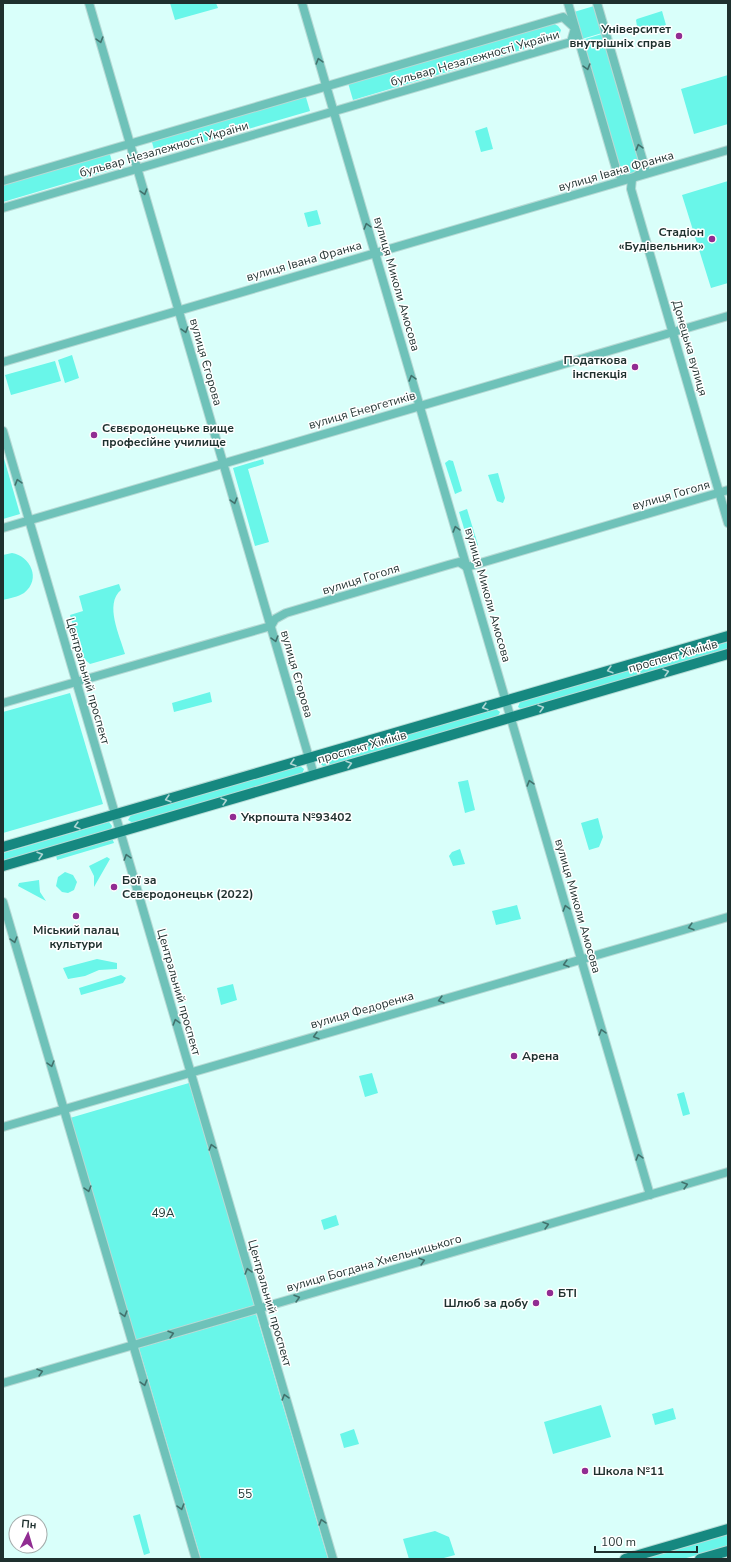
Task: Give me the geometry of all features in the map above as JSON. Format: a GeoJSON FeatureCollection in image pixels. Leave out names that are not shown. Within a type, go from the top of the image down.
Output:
{"type":"FeatureCollection","features":[{"type":"Feature","properties":{"kind":"main road","name":"проспект Хіміків"},"geometry":{"type":"LineString","coordinates":[[3,848],[728,636]]}},
{"type":"Feature","properties":{"kind":"main road","name":"проспект Хіміків"},"geometry":{"type":"LineString","coordinates":[[3,866],[728,654]]}},
{"type":"Feature","properties":{"kind":"main road"},"geometry":{"type":"LineString","coordinates":[[625,1559],[728,1529]]}},
{"type":"Feature","properties":{"kind":"main road"},"geometry":{"type":"LineString","coordinates":[[700,1559],[728,1551]]}},
{"type":"Feature","properties":{"kind":"street","name":"вулиця Єгорова"},"geometry":{"type":"LineString","coordinates":[[89,3],[314,775]]}},
{"type":"Feature","properties":{"kind":"street","name":"вулиця Миколи Амосова"},"geometry":{"type":"LineString","coordinates":[[302,3],[650,1195]]}},
{"type":"Feature","properties":{"kind":"street"},"geometry":{"type":"LineString","coordinates":[[568,3],[617,172],[623,179],[632,179],[642,173],[645,168],[597,3]]}},
{"type":"Feature","properties":{"kind":"street","name":"бульвар Незалежності України"},"geometry":{"type":"LineString","coordinates":[[3,181],[563,17],[575,28],[571,42],[3,208]]}},
{"type":"Feature","properties":{"kind":"street","name":"вулиця Івана Франка"},"geometry":{"type":"LineString","coordinates":[[3,362],[728,150]]}},
{"type":"Feature","properties":{"kind":"street","name":"Донецька вулиця"},"geometry":{"type":"LineString","coordinates":[[632,179],[631,189],[728,523]]}},
{"type":"Feature","properties":{"kind":"street","name":"вулиця Енергетиків"},"geometry":{"type":"LineString","coordinates":[[3,528],[728,316]]}},
{"type":"Feature","properties":{"kind":"street","name":"Центральний проспект"},"geometry":{"type":"LineString","coordinates":[[3,431],[333,1559]]}},
{"type":"Feature","properties":{"kind":"street","name":"вулиця Гоголя"},"geometry":{"type":"LineString","coordinates":[[3,703],[271,626],[275,619],[286,614],[350,594],[459,562],[467,567],[728,490]]}},
{"type":"Feature","properties":{"kind":"street"},"geometry":{"type":"LineString","coordinates":[[3,902],[196,1559]]}},
{"type":"Feature","properties":{"kind":"street","name":"вулиця Федоренка"},"geometry":{"type":"LineString","coordinates":[[3,1127],[728,917]]}},
{"type":"Feature","properties":{"kind":"street","name":"вулиця Богдана Хмельницького"},"geometry":{"type":"LineString","coordinates":[[3,1383],[728,1172]]}},
{"type":"Feature","properties":{"kind":"green space"},"geometry":{"type":"Polygon","coordinates":[[[170,3],[216,3],[218,8],[175,20],[170,3]]]}},
{"type":"Feature","properties":{"kind":"green space"},"geometry":{"type":"Polygon","coordinates":[[[594,6],[602,33],[582,39],[574,12],[594,6]]]}},
{"type":"Feature","properties":{"kind":"green space"},"geometry":{"type":"Polygon","coordinates":[[[662,11],[666,25],[645,31],[637,26],[637,19],[662,11]]]}},
{"type":"Feature","properties":{"kind":"green space"},"geometry":{"type":"Polygon","coordinates":[[[553,23],[561,30],[558,39],[353,100],[348,83],[553,23]]]}},
{"type":"Feature","properties":{"kind":"green space"},"geometry":{"type":"Polygon","coordinates":[[[602,34],[640,164],[637,172],[628,176],[620,170],[582,40],[602,34]]]}},
{"type":"Feature","properties":{"kind":"green space"},"geometry":{"type":"Polygon","coordinates":[[[728,75],[728,124],[694,134],[681,89],[728,75]]]}},
{"type":"Feature","properties":{"kind":"green space"},"geometry":{"type":"Polygon","coordinates":[[[305,94],[310,111],[156,156],[151,139],[305,94]]]}},
{"type":"Feature","properties":{"kind":"green space"},"geometry":{"type":"Polygon","coordinates":[[[487,127],[493,149],[481,152],[475,131],[487,127]]]}},
{"type":"Feature","properties":{"kind":"green space"},"geometry":{"type":"Polygon","coordinates":[[[109,151],[114,169],[3,202],[3,182],[109,151]]]}},
{"type":"Feature","properties":{"kind":"green space","name":"Стадіон «Будівельник»"},"geometry":{"type":"Polygon","coordinates":[[[728,181],[728,283],[711,288],[682,195],[728,181]]]}},
{"type":"Feature","properties":{"kind":"green space"},"geometry":{"type":"Polygon","coordinates":[[[317,210],[321,224],[308,227],[304,213],[317,210]]]}},
{"type":"Feature","properties":{"kind":"green space"},"geometry":{"type":"Polygon","coordinates":[[[72,355],[79,378],[65,383],[58,360],[72,355]]]}},
{"type":"Feature","properties":{"kind":"green space"},"geometry":{"type":"Polygon","coordinates":[[[55,361],[61,381],[11,395],[5,375],[55,361]]]}},
{"type":"Feature","properties":{"kind":"green space"},"geometry":{"type":"Polygon","coordinates":[[[3,455],[20,514],[3,519],[3,455]]]}},
{"type":"Feature","properties":{"kind":"green space"},"geometry":{"type":"Polygon","coordinates":[[[263,459],[264,464],[248,469],[269,542],[255,546],[233,468],[263,459]]]}},
{"type":"Feature","properties":{"kind":"green space"},"geometry":{"type":"Polygon","coordinates":[[[449,460],[453,461],[462,491],[455,494],[445,463],[449,460]]]}},
{"type":"Feature","properties":{"kind":"green space"},"geometry":{"type":"Polygon","coordinates":[[[498,473],[505,498],[503,503],[497,501],[488,475],[498,473]]]}},
{"type":"Feature","properties":{"kind":"green space"},"geometry":{"type":"Polygon","coordinates":[[[467,509],[478,545],[470,548],[459,512],[467,509]]]}},
{"type":"Feature","properties":{"kind":"green space"},"geometry":{"type":"Polygon","coordinates":[[[12,553],[18,555],[28,563],[32,569],[32,581],[24,593],[3,600],[3,555],[12,553]]]}},
{"type":"Feature","properties":{"kind":"green space"},"geometry":{"type":"Polygon","coordinates":[[[119,584],[121,590],[116,596],[113,612],[125,654],[90,664],[82,657],[70,615],[83,611],[79,596],[119,584]]]}},
{"type":"Feature","properties":{"kind":"green space"},"geometry":{"type":"Polygon","coordinates":[[[728,642],[728,650],[523,710],[518,707],[520,702],[728,642]]]}},
{"type":"Feature","properties":{"kind":"green space"},"geometry":{"type":"Polygon","coordinates":[[[210,692],[212,702],[174,712],[172,703],[210,692]]]}},
{"type":"Feature","properties":{"kind":"green space"},"geometry":{"type":"Polygon","coordinates":[[[70,693],[103,804],[3,833],[3,712],[70,693]]]}},
{"type":"Feature","properties":{"kind":"green space"},"geometry":{"type":"Polygon","coordinates":[[[496,709],[500,712],[498,716],[325,767],[320,764],[323,759],[496,709]]]}},
{"type":"Feature","properties":{"kind":"green space"},"geometry":{"type":"Polygon","coordinates":[[[300,766],[304,769],[302,774],[133,823],[128,820],[131,815],[300,766]]]}},
{"type":"Feature","properties":{"kind":"green space"},"geometry":{"type":"Polygon","coordinates":[[[468,780],[475,810],[465,813],[458,782],[468,780]]]}},
{"type":"Feature","properties":{"kind":"green space"},"geometry":{"type":"Polygon","coordinates":[[[598,818],[603,837],[599,847],[589,850],[581,823],[598,818]]]}},
{"type":"Feature","properties":{"kind":"green space"},"geometry":{"type":"Polygon","coordinates":[[[109,822],[112,826],[111,829],[3,861],[3,853],[109,822]]]}},
{"type":"Feature","properties":{"kind":"green space"},"geometry":{"type":"Polygon","coordinates":[[[112,838],[114,843],[57,860],[56,855],[112,838]]]}},
{"type":"Feature","properties":{"kind":"green space"},"geometry":{"type":"Polygon","coordinates":[[[460,849],[465,864],[453,866],[449,856],[452,852],[460,849]]]}},
{"type":"Feature","properties":{"kind":"green space"},"geometry":{"type":"Polygon","coordinates":[[[107,857],[110,859],[94,887],[94,876],[89,866],[107,857]]]}},
{"type":"Feature","properties":{"kind":"green space"},"geometry":{"type":"Polygon","coordinates":[[[65,872],[73,875],[77,882],[74,890],[68,893],[62,892],[56,886],[58,877],[65,872]]]}},
{"type":"Feature","properties":{"kind":"green space"},"geometry":{"type":"Polygon","coordinates":[[[39,880],[40,892],[46,901],[18,886],[19,883],[39,880]]]}},
{"type":"Feature","properties":{"kind":"green space"},"geometry":{"type":"Polygon","coordinates":[[[517,905],[521,919],[496,925],[492,911],[517,905]]]}},
{"type":"Feature","properties":{"kind":"green space"},"geometry":{"type":"Polygon","coordinates":[[[97,959],[117,963],[117,969],[99,970],[85,976],[68,979],[63,968],[97,959]]]}},
{"type":"Feature","properties":{"kind":"green space"},"geometry":{"type":"Polygon","coordinates":[[[121,975],[126,978],[123,983],[81,995],[79,988],[121,975]]]}},
{"type":"Feature","properties":{"kind":"green space"},"geometry":{"type":"Polygon","coordinates":[[[233,984],[237,1000],[221,1005],[217,988],[233,984]]]}},
{"type":"Feature","properties":{"kind":"green space"},"geometry":{"type":"Polygon","coordinates":[[[372,1073],[378,1093],[365,1097],[359,1076],[372,1073]]]}},
{"type":"Feature","properties":{"kind":"green space","name":"49А"},"geometry":{"type":"Polygon","coordinates":[[[189,1083],[255,1305],[136,1340],[70,1118],[189,1083]]]}},
{"type":"Feature","properties":{"kind":"green space"},"geometry":{"type":"Polygon","coordinates":[[[684,1092],[690,1114],[683,1116],[677,1094],[684,1092]]]}},
{"type":"Feature","properties":{"kind":"green space"},"geometry":{"type":"Polygon","coordinates":[[[336,1215],[339,1225],[324,1230],[321,1220],[336,1215]]]}},
{"type":"Feature","properties":{"kind":"green space","name":"55"},"geometry":{"type":"Polygon","coordinates":[[[256,1314],[328,1559],[201,1559],[139,1348],[256,1314]]]}},
{"type":"Feature","properties":{"kind":"green space"},"geometry":{"type":"Polygon","coordinates":[[[601,1405],[611,1437],[553,1454],[544,1422],[601,1405]]]}},
{"type":"Feature","properties":{"kind":"green space"},"geometry":{"type":"Polygon","coordinates":[[[673,1408],[676,1419],[655,1425],[652,1414],[673,1408]]]}},
{"type":"Feature","properties":{"kind":"green space"},"geometry":{"type":"Polygon","coordinates":[[[354,1429],[359,1444],[344,1448],[340,1434],[354,1429]]]}},
{"type":"Feature","properties":{"kind":"green space"},"geometry":{"type":"Polygon","coordinates":[[[140,1514],[150,1553],[144,1555],[133,1516],[140,1514]]]}},
{"type":"Feature","properties":{"kind":"green space"},"geometry":{"type":"Polygon","coordinates":[[[435,1531],[449,1537],[455,1555],[440,1559],[409,1559],[403,1539],[435,1531]]]}},
{"type":"Feature","properties":{"kind":"green space"},"geometry":{"type":"Polygon","coordinates":[[[728,1533],[728,1546],[683,1559],[640,1559],[728,1533]]]}},
{"type":"Feature","properties":{"kind":"place","name":"Університет внутрішніх справ"},"geometry":{"type":"Point","coordinates":[679,36]}},
{"type":"Feature","properties":{"kind":"place","name":"Стадіон «Будівельник»"},"geometry":{"type":"Point","coordinates":[712,239]}},
{"type":"Feature","properties":{"kind":"place","name":"Податкова інспекція"},"geometry":{"type":"Point","coordinates":[635,367]}},
{"type":"Feature","properties":{"kind":"place","name":"Сєвєродонецьке вище професійне училище"},"geometry":{"type":"Point","coordinates":[94,435]}},
{"type":"Feature","properties":{"kind":"place","name":"Укрпошта №93402"},"geometry":{"type":"Point","coordinates":[233,817]}},
{"type":"Feature","properties":{"kind":"place","name":"Бої за Сєвєродонецьк (2022)"},"geometry":{"type":"Point","coordinates":[114,887]}},
{"type":"Feature","properties":{"kind":"place","name":"Міський палац культури"},"geometry":{"type":"Point","coordinates":[76,916]}},
{"type":"Feature","properties":{"kind":"place","name":"Арена"},"geometry":{"type":"Point","coordinates":[514,1056]}},
{"type":"Feature","properties":{"kind":"place","name":"БТІ"},"geometry":{"type":"Point","coordinates":[550,1293]}},
{"type":"Feature","properties":{"kind":"place","name":"Шлюб за добу"},"geometry":{"type":"Point","coordinates":[536,1303]}},
{"type":"Feature","properties":{"kind":"place","name":"Школа №11"},"geometry":{"type":"Point","coordinates":[585,1471]}}]}
